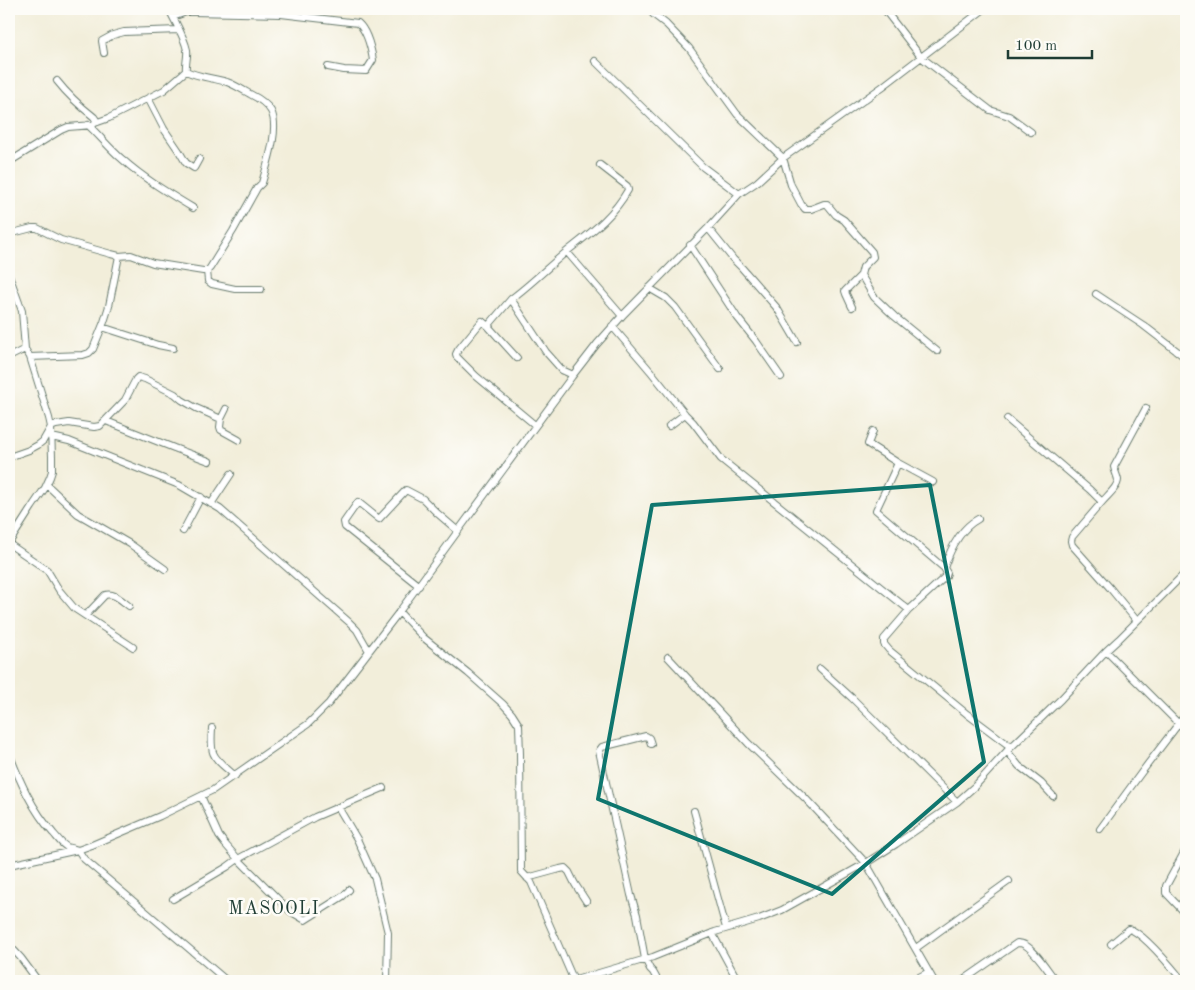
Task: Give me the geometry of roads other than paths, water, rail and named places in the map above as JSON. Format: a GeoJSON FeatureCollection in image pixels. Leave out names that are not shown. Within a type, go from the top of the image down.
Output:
{"type":"FeatureCollection","features":[{"type":"Feature","properties":{"kind":"street"},"geometry":{"type":"LineString","coordinates":[[9,9],[9,28]]}},
{"type":"Feature","properties":{"kind":"street"},"geometry":{"type":"LineString","coordinates":[[168,9],[184,39],[187,54],[186,71]]}},
{"type":"Feature","properties":{"kind":"street"},"geometry":{"type":"LineString","coordinates":[[884,9],[921,57],[990,110],[1009,116],[1031,132]]}},
{"type":"Feature","properties":{"kind":"street"},"geometry":{"type":"LineString","coordinates":[[9,865],[78,850],[160,816],[213,790],[312,721],[329,703],[419,586],[535,425],[612,326],[739,194],[757,182],[783,158],[882,87],[984,9]]}},
{"type":"Feature","properties":{"kind":"street"},"geometry":{"type":"LineString","coordinates":[[173,17],[194,12],[248,12],[358,23],[362,27],[372,48],[373,60],[366,71],[344,70],[328,66]]}},
{"type":"Feature","properties":{"kind":"street"},"geometry":{"type":"LineString","coordinates":[[653,14],[666,24],[689,48],[737,114],[783,158],[791,185],[805,209],[827,204],[836,215],[847,223],[872,252],[872,256],[863,267],[861,274],[845,291],[852,307]]}},
{"type":"Feature","properties":{"kind":"street"},"geometry":{"type":"LineString","coordinates":[[104,53],[102,42],[113,35],[124,32],[179,30]]}},
{"type":"Feature","properties":{"kind":"street"},"geometry":{"type":"LineString","coordinates":[[595,61],[703,167],[739,194]]}},
{"type":"Feature","properties":{"kind":"street"},"geometry":{"type":"LineString","coordinates":[[9,162],[61,130],[68,127],[92,124],[109,118],[164,90],[186,71]]}},
{"type":"Feature","properties":{"kind":"street"},"geometry":{"type":"LineString","coordinates":[[186,71],[228,82],[238,87],[270,109],[273,117],[274,136],[262,183],[257,188],[233,231],[207,271],[208,281],[212,284],[235,290],[261,289]]}},
{"type":"Feature","properties":{"kind":"street"},"geometry":{"type":"LineString","coordinates":[[58,81],[77,104],[94,117],[96,120],[92,124]]}},
{"type":"Feature","properties":{"kind":"street"},"geometry":{"type":"LineString","coordinates":[[148,98],[164,129],[186,163],[194,168],[199,159]]}},
{"type":"Feature","properties":{"kind":"street"},"geometry":{"type":"LineString","coordinates":[[92,124],[121,159],[193,208]]}},
{"type":"Feature","properties":{"kind":"street"},"geometry":{"type":"LineString","coordinates":[[488,326],[511,299],[606,220],[622,200],[628,190],[626,185],[600,165]]}},
{"type":"Feature","properties":{"kind":"street"},"geometry":{"type":"LineString","coordinates":[[9,234],[37,228],[61,240],[119,256],[131,255],[153,263],[207,271]]}},
{"type":"Feature","properties":{"kind":"street"},"geometry":{"type":"LineString","coordinates":[[708,228],[732,259],[777,308],[797,342]]}},
{"type":"Feature","properties":{"kind":"street"},"geometry":{"type":"LineString","coordinates":[[690,245],[737,317],[756,340],[781,377]]}},
{"type":"Feature","properties":{"kind":"street"},"geometry":{"type":"LineString","coordinates":[[566,252],[622,316]]}},
{"type":"Feature","properties":{"kind":"street"},"geometry":{"type":"LineString","coordinates":[[30,357],[83,355],[93,349],[109,306],[119,256]]}},
{"type":"Feature","properties":{"kind":"street"},"geometry":{"type":"LineString","coordinates":[[861,274],[874,297],[937,351]]}},
{"type":"Feature","properties":{"kind":"street"},"geometry":{"type":"LineString","coordinates":[[9,275],[22,311],[25,350],[30,357],[47,408],[52,438],[52,471],[47,484],[9,544],[47,570],[59,590],[79,612],[133,647]]}},
{"type":"Feature","properties":{"kind":"street"},"geometry":{"type":"LineString","coordinates":[[649,288],[666,298],[675,307],[720,369]]}},
{"type":"Feature","properties":{"kind":"street"},"geometry":{"type":"LineString","coordinates":[[1096,294],[1143,325],[1186,358]]}},
{"type":"Feature","properties":{"kind":"street"},"geometry":{"type":"LineString","coordinates":[[511,299],[546,352],[562,370],[573,375]]}},
{"type":"Feature","properties":{"kind":"street"},"geometry":{"type":"LineString","coordinates":[[517,358],[482,321],[456,354],[476,376],[535,425]]}},
{"type":"Feature","properties":{"kind":"street"},"geometry":{"type":"LineString","coordinates":[[102,326],[158,345],[173,348]]}},
{"type":"Feature","properties":{"kind":"street"},"geometry":{"type":"LineString","coordinates":[[612,326],[722,459],[910,610]]}},
{"type":"Feature","properties":{"kind":"street"},"geometry":{"type":"LineString","coordinates":[[9,357],[25,350]]}},
{"type":"Feature","properties":{"kind":"street"},"geometry":{"type":"LineString","coordinates":[[9,457],[38,445],[43,441],[51,427],[56,425],[69,423],[100,426],[125,400],[138,377],[175,394],[187,403],[221,419]]}},
{"type":"Feature","properties":{"kind":"street"},"geometry":{"type":"LineString","coordinates":[[1137,621],[1071,541],[1072,537],[1117,485],[1118,481],[1114,467],[1146,408]]}},
{"type":"Feature","properties":{"kind":"street"},"geometry":{"type":"LineString","coordinates":[[226,409],[221,419],[221,430],[238,440]]}},
{"type":"Feature","properties":{"kind":"street"},"geometry":{"type":"LineString","coordinates":[[669,426],[685,414]]}},
{"type":"Feature","properties":{"kind":"street"},"geometry":{"type":"LineString","coordinates":[[1007,419],[1102,502]]}},
{"type":"Feature","properties":{"kind":"street"},"geometry":{"type":"LineString","coordinates":[[106,421],[209,461]]}},
{"type":"Feature","properties":{"kind":"street"},"geometry":{"type":"LineString","coordinates":[[873,431],[869,437],[868,444],[933,482]]}},
{"type":"Feature","properties":{"kind":"street"},"geometry":{"type":"LineString","coordinates":[[52,438],[78,444],[179,485],[220,509],[349,622],[369,651]]}},
{"type":"Feature","properties":{"kind":"street"},"geometry":{"type":"LineString","coordinates":[[898,463],[876,510],[944,568],[946,576],[910,610],[884,639],[886,647],[1009,749],[1019,766],[1054,796]]}},
{"type":"Feature","properties":{"kind":"street"},"geometry":{"type":"LineString","coordinates":[[211,504],[231,474]]}},
{"type":"Feature","properties":{"kind":"street"},"geometry":{"type":"LineString","coordinates":[[47,484],[78,514],[130,544],[165,569]]}},
{"type":"Feature","properties":{"kind":"street"},"geometry":{"type":"LineString","coordinates":[[419,586],[345,527],[344,522],[358,502],[379,519],[406,490],[423,500],[458,530]]}},
{"type":"Feature","properties":{"kind":"street"},"geometry":{"type":"LineString","coordinates":[[183,531],[201,497]]}},
{"type":"Feature","properties":{"kind":"street"},"geometry":{"type":"LineString","coordinates":[[944,568],[948,556],[964,530],[970,523],[978,520]]}},
{"type":"Feature","properties":{"kind":"street"},"geometry":{"type":"LineString","coordinates":[[399,612],[424,638],[503,704],[519,725],[521,871],[531,882],[573,981],[585,979],[645,959],[726,928],[759,920],[782,910],[896,844],[957,802],[975,786],[1009,749],[1061,700],[1106,651],[1186,572]]}},
{"type":"Feature","properties":{"kind":"street"},"geometry":{"type":"LineString","coordinates":[[86,615],[105,595],[109,594],[114,595],[129,606]]}},
{"type":"Feature","properties":{"kind":"street"},"geometry":{"type":"LineString","coordinates":[[1106,651],[1178,723]]}},
{"type":"Feature","properties":{"kind":"street"},"geometry":{"type":"LineString","coordinates":[[668,657],[748,743],[805,798],[866,863],[934,981]]}},
{"type":"Feature","properties":{"kind":"street"},"geometry":{"type":"LineString","coordinates":[[820,670],[852,698],[957,802]]}},
{"type":"Feature","properties":{"kind":"street"},"geometry":{"type":"LineString","coordinates":[[1100,830],[1186,714]]}},
{"type":"Feature","properties":{"kind":"street"},"geometry":{"type":"LineString","coordinates":[[212,728],[212,750],[214,757],[235,776]]}},
{"type":"Feature","properties":{"kind":"street"},"geometry":{"type":"LineString","coordinates":[[651,744],[646,736],[602,747],[599,751],[645,959],[658,981]]}},
{"type":"Feature","properties":{"kind":"street"},"geometry":{"type":"LineString","coordinates":[[9,753],[18,778],[31,803],[59,840],[67,847],[78,850],[84,859],[226,981]]}},
{"type":"Feature","properties":{"kind":"street"},"geometry":{"type":"LineString","coordinates":[[173,899],[315,817],[383,788]]}},
{"type":"Feature","properties":{"kind":"street"},"geometry":{"type":"LineString","coordinates":[[201,796],[219,836],[238,860],[290,911],[305,920],[343,896],[349,890]]}},
{"type":"Feature","properties":{"kind":"street"},"geometry":{"type":"LineString","coordinates":[[338,807],[357,839],[375,879],[388,933],[387,981]]}},
{"type":"Feature","properties":{"kind":"street"},"geometry":{"type":"LineString","coordinates":[[694,811],[726,928]]}},
{"type":"Feature","properties":{"kind":"street"},"geometry":{"type":"LineString","coordinates":[[1186,849],[1166,886],[1166,893],[1186,914]]}},
{"type":"Feature","properties":{"kind":"street"},"geometry":{"type":"LineString","coordinates":[[527,878],[565,868],[586,901]]}},
{"type":"Feature","properties":{"kind":"street"},"geometry":{"type":"LineString","coordinates":[[916,948],[1009,881]]}},
{"type":"Feature","properties":{"kind":"street"},"geometry":{"type":"LineString","coordinates":[[1111,944],[1129,929],[1133,929],[1183,981]]}},
{"type":"Feature","properties":{"kind":"street"},"geometry":{"type":"LineString","coordinates":[[712,933],[738,981]]}},
{"type":"Feature","properties":{"kind":"street"},"geometry":{"type":"LineString","coordinates":[[962,981],[1017,943],[1025,945],[1034,953],[1056,981]]}},
{"type":"Feature","properties":{"kind":"street"},"geometry":{"type":"LineString","coordinates":[[9,945],[38,981]]}},
{"type":"Feature","properties":{"kind":"street"},"geometry":{"type":"LineString","coordinates":[[911,981],[929,972]]}},
{"type":"Feature","properties":{"kind":"district","name":"MASOOLI"},"geometry":{"type":"Point","coordinates":[274,908]}}]}
